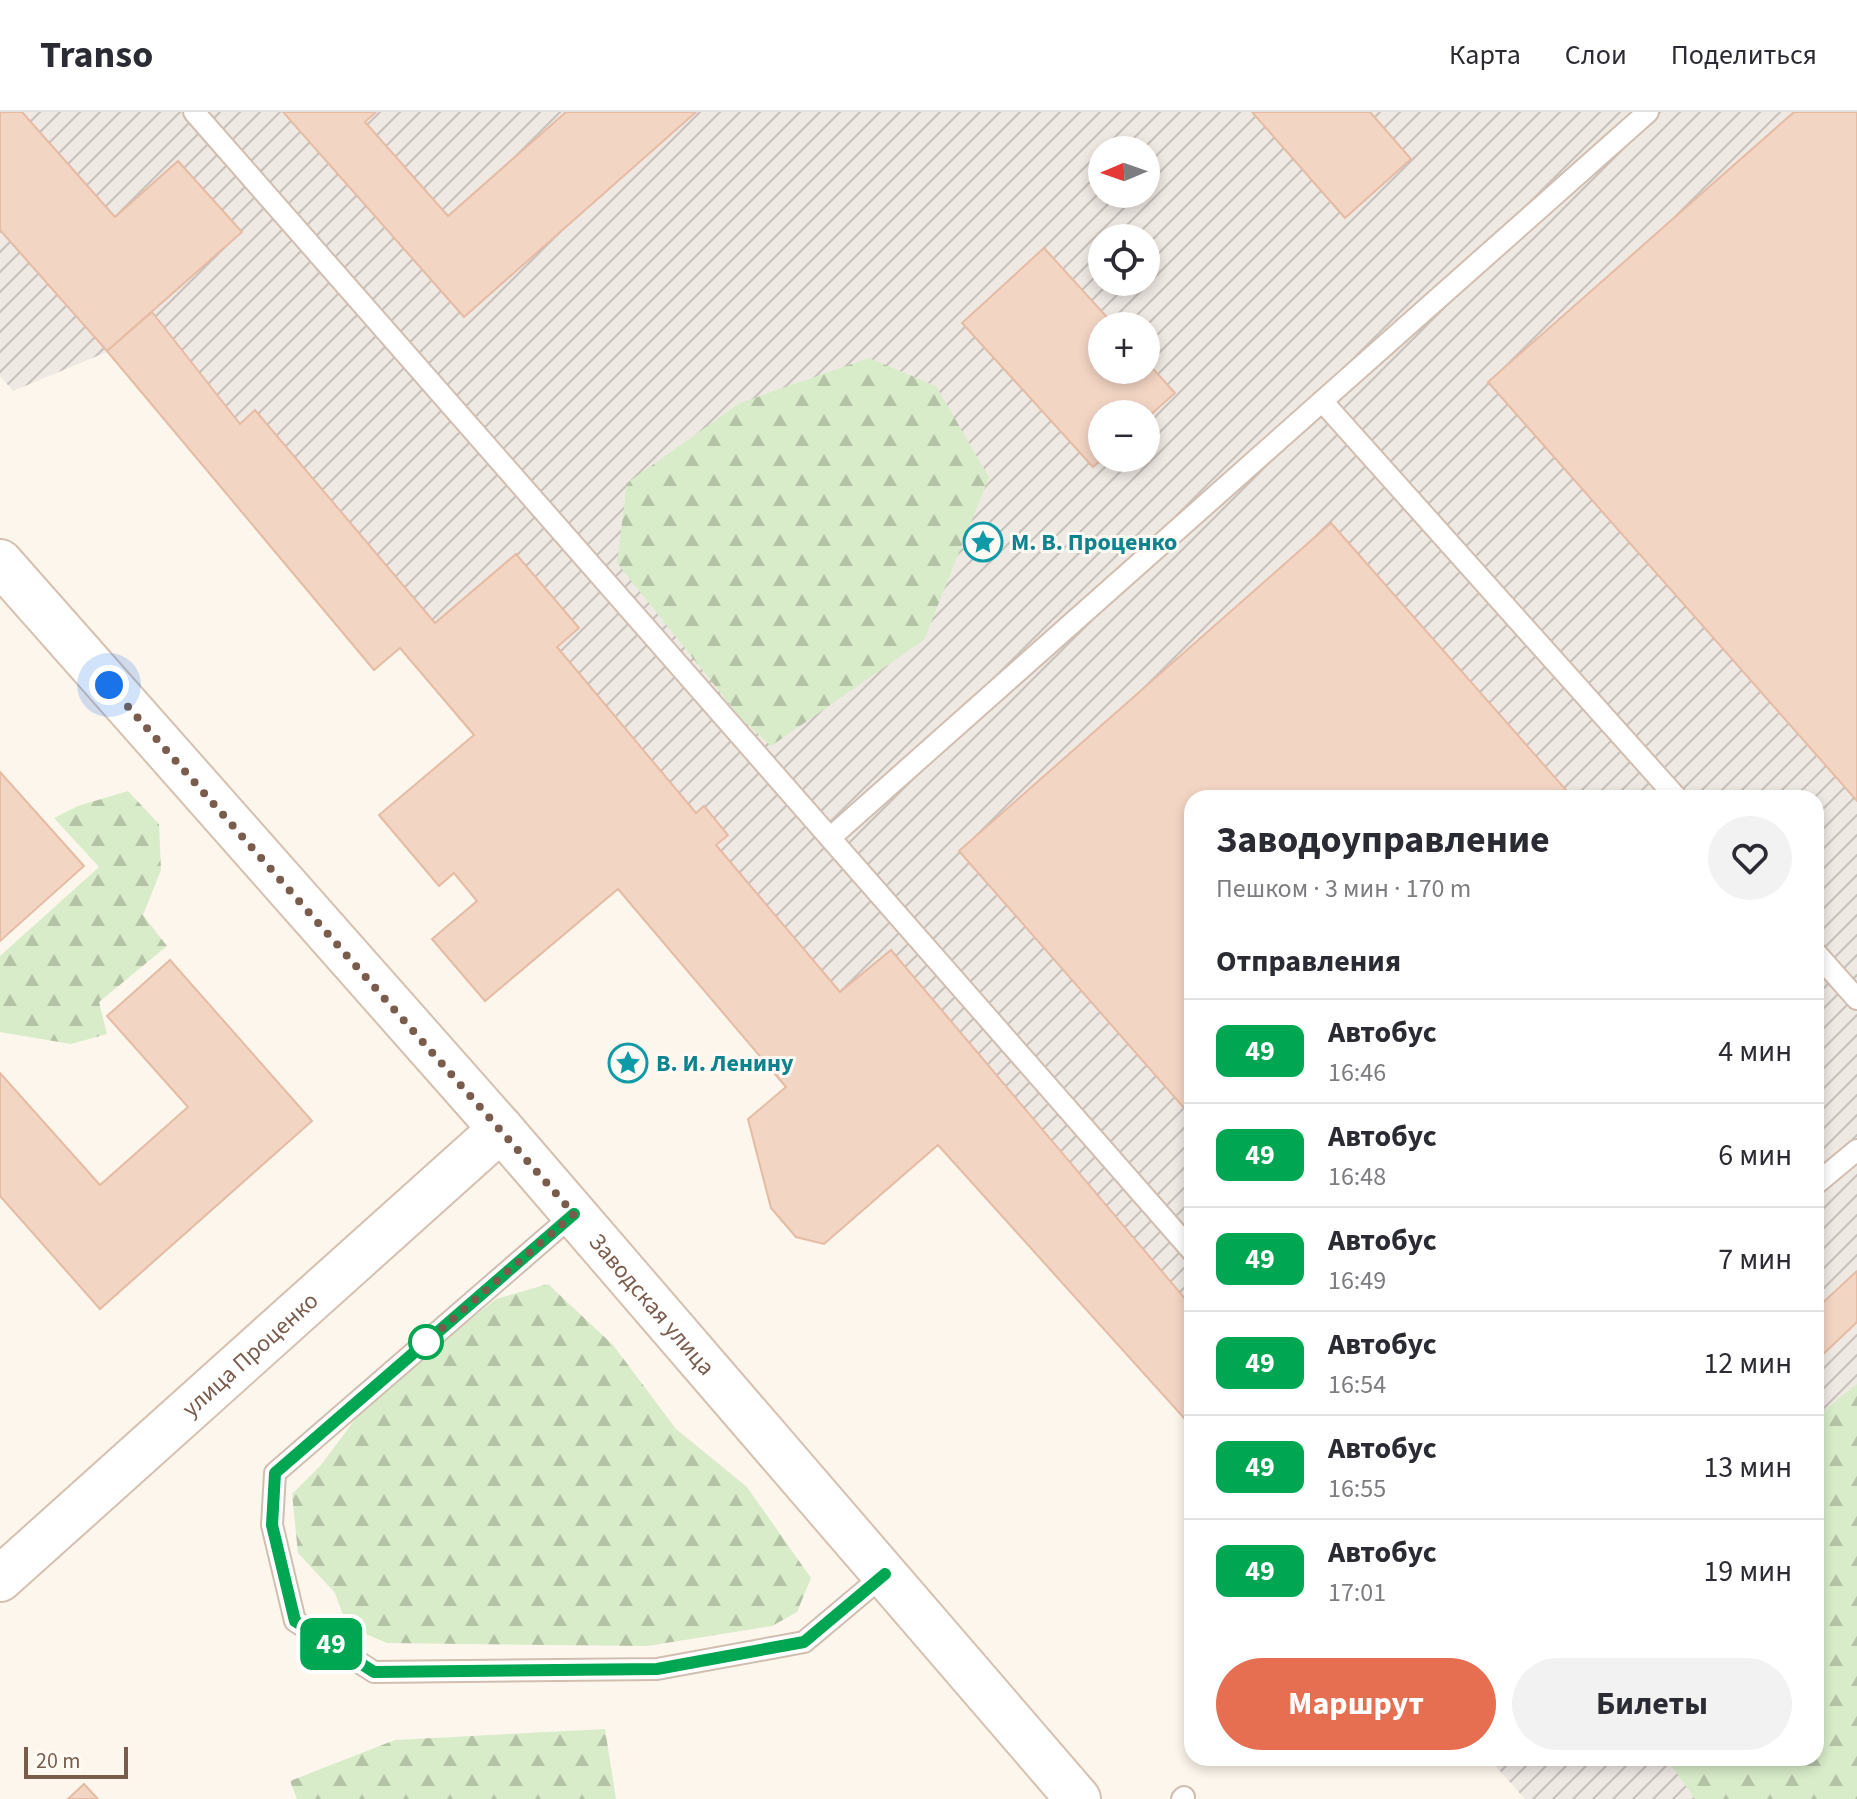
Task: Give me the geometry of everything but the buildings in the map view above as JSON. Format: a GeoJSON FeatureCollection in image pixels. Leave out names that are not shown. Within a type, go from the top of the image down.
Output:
{"type":"FeatureCollection","features":[{"type":"Feature","properties":{"kind":"main road","name":"Заводская улица"},"geometry":{"type":"LineString","coordinates":[[0,562],[501,1129],[1078,1799]]}},
{"type":"Feature","properties":{"kind":"main road","name":"улица Проценко"},"geometry":{"type":"LineString","coordinates":[[0,1579],[501,1129]]}},
{"type":"Feature","properties":{"kind":"lane"},"geometry":{"type":"LineString","coordinates":[[194,112],[1184,1242]]}},
{"type":"Feature","properties":{"kind":"lane"},"geometry":{"type":"LineString","coordinates":[[830,838],[1648,112]]}},
{"type":"Feature","properties":{"kind":"lane"},"geometry":{"type":"LineString","coordinates":[[1322,401],[1670,790]]}},
{"type":"Feature","properties":{"kind":"lane"},"geometry":{"type":"LineString","coordinates":[[1824,962],[1857,999]]}},
{"type":"Feature","properties":{"kind":"lane"},"geometry":{"type":"LineString","coordinates":[[1824,1177],[1857,1150]]}},
{"type":"Feature","properties":{"kind":"lane"},"geometry":{"type":"LineString","coordinates":[[574,1214],[275,1473],[272,1525],[295,1621],[374,1672],[657,1669],[804,1642],[885,1574]]}},
{"type":"Feature","properties":{"kind":"shaded area"},"geometry":{"type":"Polygon","coordinates":[[[0,112],[1857,112],[1857,1799],[1525,1799],[1495,1766],[1824,1766],[1824,790],[1184,790],[1184,1418],[939,1145],[824,1244],[796,1237],[771,1208],[748,1119],[785,1087],[619,889],[477,901],[455,874],[439,886],[379,815],[473,735],[401,648],[374,670],[107,352],[13,391],[0,376],[0,112]]]}},
{"type":"Feature","properties":{"kind":"green space"},"geometry":{"type":"Polygon","coordinates":[[[869,358],[936,386],[989,477],[924,640],[771,746],[740,717],[617,563],[627,483],[740,403],[869,358]]]}},
{"type":"Feature","properties":{"kind":"green space"},"geometry":{"type":"Polygon","coordinates":[[[128,791],[159,824],[161,870],[143,915],[167,946],[99,1002],[107,1034],[71,1044],[0,1032],[0,956],[99,867],[54,818],[78,806],[128,791]]]}},
{"type":"Feature","properties":{"kind":"green space"},"geometry":{"type":"Polygon","coordinates":[[[548,1284],[613,1345],[676,1429],[747,1487],[811,1578],[797,1612],[772,1626],[647,1646],[387,1643],[347,1626],[335,1593],[298,1553],[292,1494],[321,1465],[362,1410],[435,1348],[496,1299],[548,1284]]]}},
{"type":"Feature","properties":{"kind":"green space"},"geometry":{"type":"Polygon","coordinates":[[[1857,1384],[1857,1799],[1695,1799],[1672,1766],[1824,1766],[1824,1411],[1857,1384]]]}},
{"type":"Feature","properties":{"kind":"green space"},"geometry":{"type":"Polygon","coordinates":[[[605,1729],[616,1799],[297,1799],[290,1781],[395,1740],[605,1729]]]}},
{"type":"Feature","properties":{"kind":"bus line","name":"49"},"geometry":{"type":"LineString","coordinates":[[574,1214],[275,1473],[272,1525],[295,1621],[374,1672],[657,1669],[804,1642],[885,1574]]}},
{"type":"Feature","properties":{"kind":"place","name":"М. В. Проценко"},"geometry":{"type":"Point","coordinates":[983,542]}},
{"type":"Feature","properties":{"kind":"place","name":"В. И. Ленину"},"geometry":{"type":"Point","coordinates":[628,1063]}},
{"type":"Feature","properties":{"kind":"route"},"geometry":{"type":"LineString","coordinates":[[109,685],[574,1214],[426,1342]]}}]}
